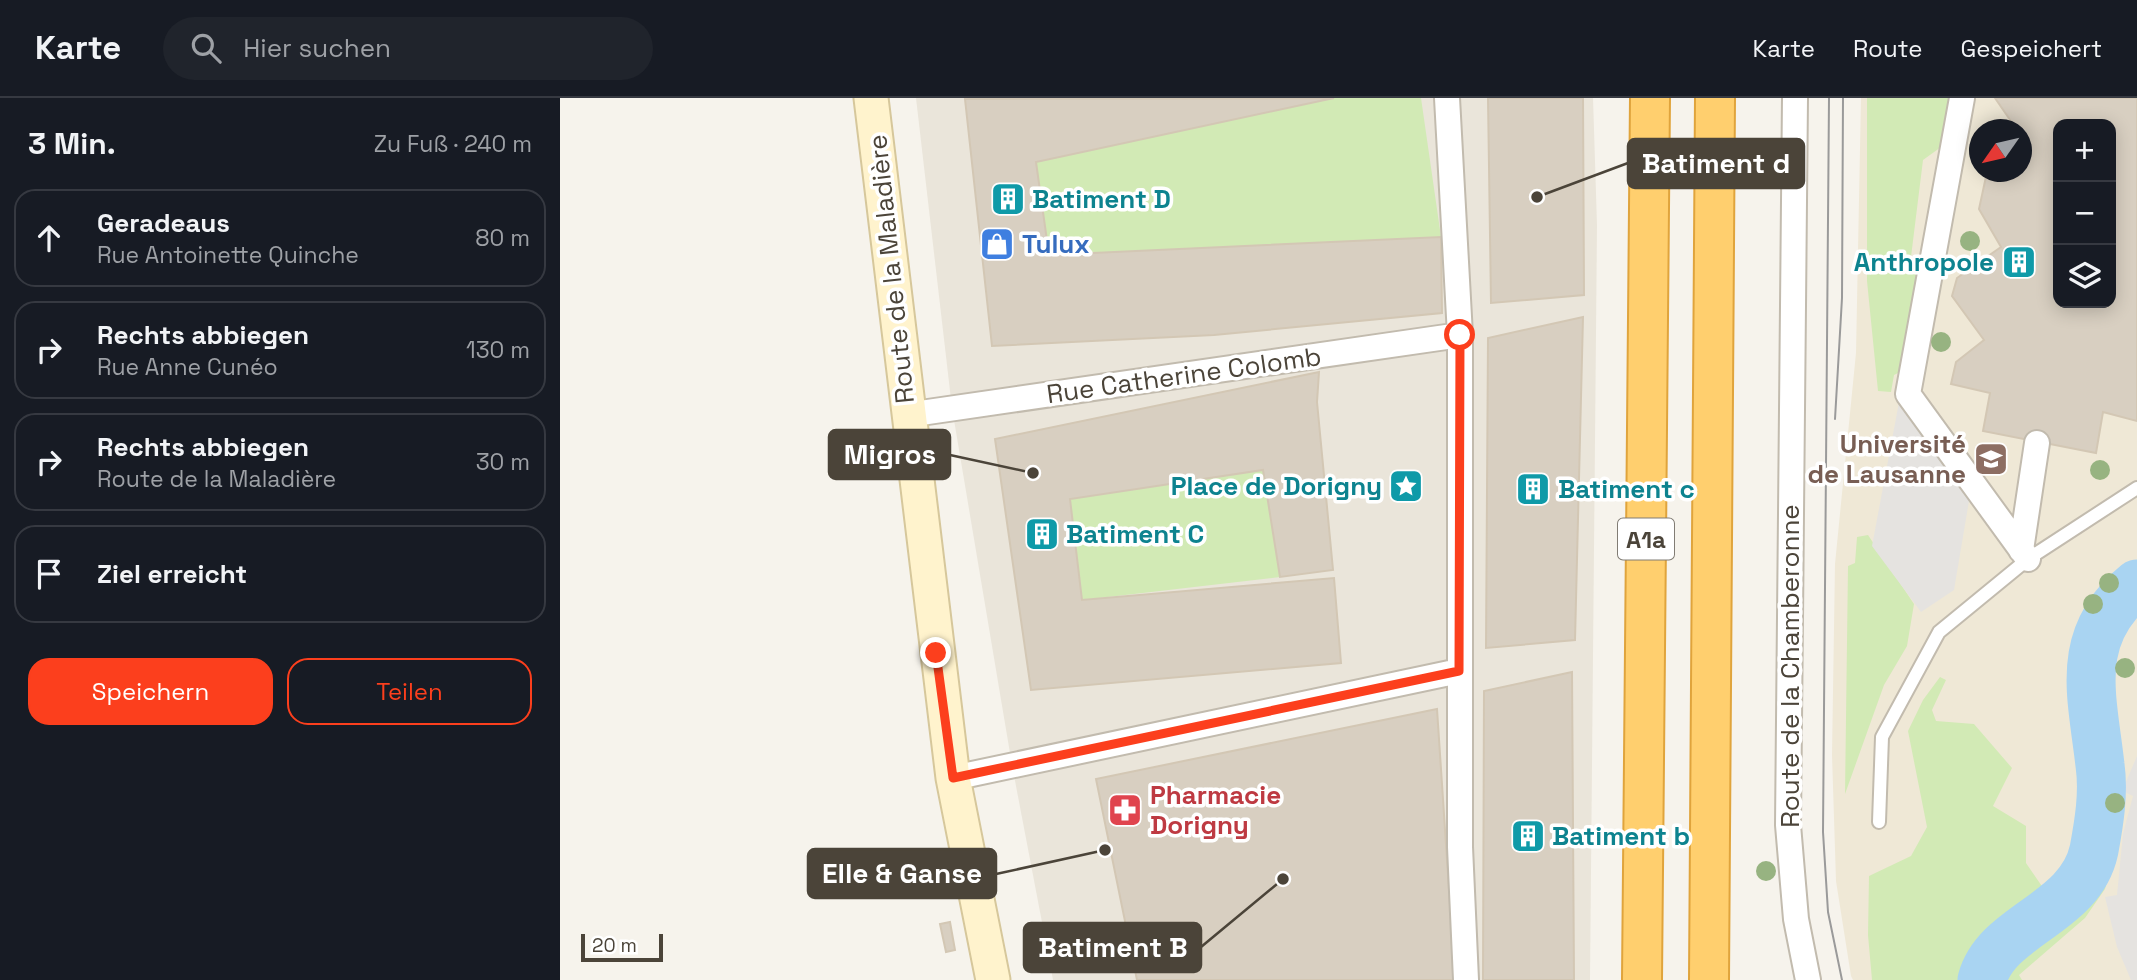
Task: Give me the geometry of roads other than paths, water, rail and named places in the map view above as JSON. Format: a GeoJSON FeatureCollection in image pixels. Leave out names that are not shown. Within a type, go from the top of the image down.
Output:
{"type":"FeatureCollection","features":[{"type":"Feature","properties":{"kind":"highway","name":"A1a"},"geometry":{"type":"LineString","coordinates":[[1643,980],[1650,98]]}},
{"type":"Feature","properties":{"kind":"highway","name":"A1a"},"geometry":{"type":"LineString","coordinates":[[1709,980],[1715,98]]}},
{"type":"Feature","properties":{"kind":"main road","name":"Route de la Maladière"},"geometry":{"type":"LineString","coordinates":[[872,98],[907,415],[953,778],[993,980]]}},
{"type":"Feature","properties":{"kind":"street"},"geometry":{"type":"LineString","coordinates":[[1447,98],[1460,335],[1460,847],[1466,980]]}},
{"type":"Feature","properties":{"kind":"street","name":"Route de la Chamberonne"},"geometry":{"type":"LineString","coordinates":[[1795,98],[1788,825],[1796,919],[1808,980]]}},
{"type":"Feature","properties":{"kind":"street"},"geometry":{"type":"LineString","coordinates":[[1962,98],[1908,394],[2024,555]]}},
{"type":"Feature","properties":{"kind":"street","name":"Rue Catherine Colomb"},"geometry":{"type":"LineString","coordinates":[[907,415],[1460,335]]}},
{"type":"Feature","properties":{"kind":"street"},"geometry":{"type":"LineString","coordinates":[[2024,555],[2037,443]]}},
{"type":"Feature","properties":{"kind":"street"},"geometry":{"type":"LineString","coordinates":[[953,778],[1459,671]]}},
{"type":"Feature","properties":{"kind":"lane"},"geometry":{"type":"LineString","coordinates":[[1879,822],[1882,737],[1939,632],[2024,555],[2137,488]]}},
{"type":"Feature","properties":{"kind":"waterway"},"geometry":{"type":"LineString","coordinates":[[1982,980],[1991,961],[2004,945],[2073,890],[2086,872],[2094,850],[2101,797],[2091,690],[2095,645],[2103,624],[2117,604],[2137,584]]}},
{"type":"Feature","properties":{"kind":"tram line"},"geometry":{"type":"LineString","coordinates":[[1829,98],[1823,832],[1828,912],[1842,980]]}},
{"type":"Feature","properties":{"kind":"tram line"},"geometry":{"type":"LineString","coordinates":[[1835,419],[1842,298],[1843,98]]}},
{"type":"Feature","properties":{"kind":"place","name":"Batiment d"},"geometry":{"type":"Point","coordinates":[1537,197]}},
{"type":"Feature","properties":{"kind":"place","name":"Batiment D"},"geometry":{"type":"Point","coordinates":[1008,199]}},
{"type":"Feature","properties":{"kind":"place","name":"Tulux"},"geometry":{"type":"Point","coordinates":[997,244]}},
{"type":"Feature","properties":{"kind":"place","name":"Anthropole"},"geometry":{"type":"Point","coordinates":[2019,262]}},
{"type":"Feature","properties":{"kind":"place","name":"Université de Lausanne"},"geometry":{"type":"Point","coordinates":[1991,459]}},
{"type":"Feature","properties":{"kind":"place","name":"Migros"},"geometry":{"type":"Point","coordinates":[1033,473]}},
{"type":"Feature","properties":{"kind":"place","name":"Place de Dorigny"},"geometry":{"type":"Point","coordinates":[1406,486]}},
{"type":"Feature","properties":{"kind":"place","name":"Batiment c"},"geometry":{"type":"Point","coordinates":[1533,489]}},
{"type":"Feature","properties":{"kind":"place","name":"Batiment C"},"geometry":{"type":"Point","coordinates":[1042,534]}},
{"type":"Feature","properties":{"kind":"place","name":"Pharmacie Dorigny"},"geometry":{"type":"Point","coordinates":[1125,810]}},
{"type":"Feature","properties":{"kind":"place","name":"Batiment b"},"geometry":{"type":"Point","coordinates":[1528,836]}},
{"type":"Feature","properties":{"kind":"place","name":"Elle & Ganse"},"geometry":{"type":"Point","coordinates":[1105,850]}},
{"type":"Feature","properties":{"kind":"place","name":"Batiment B"},"geometry":{"type":"Point","coordinates":[1283,879]}}]}
